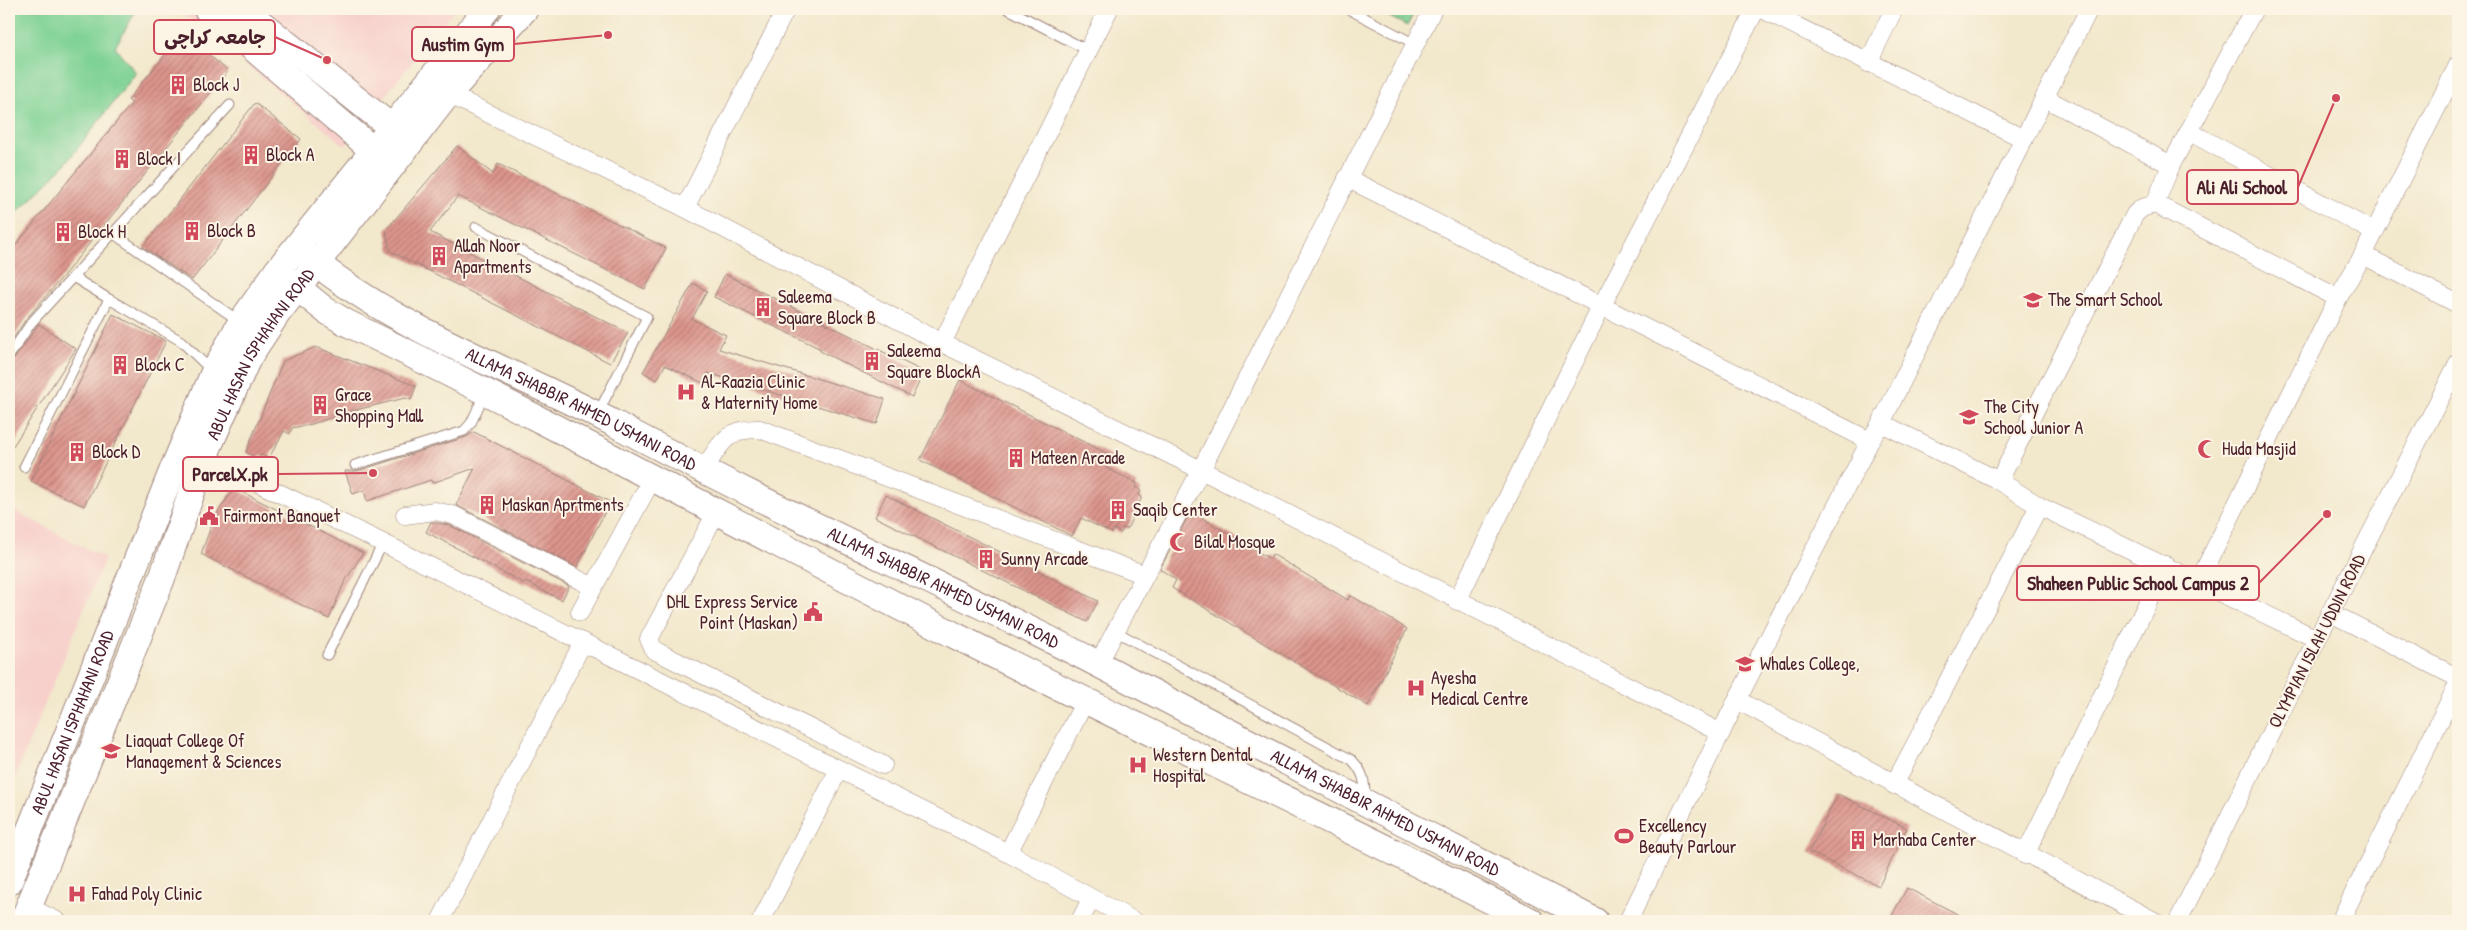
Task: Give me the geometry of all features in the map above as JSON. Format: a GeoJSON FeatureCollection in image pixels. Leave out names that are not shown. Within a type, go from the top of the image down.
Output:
{"type":"FeatureCollection","features":[{"type":"Feature","properties":{"kind":"main road"},"geometry":{"type":"LineString","coordinates":[[207,9],[373,150]]}},
{"type":"Feature","properties":{"kind":"main road"},"geometry":{"type":"LineString","coordinates":[[243,9],[392,127]]}},
{"type":"Feature","properties":{"kind":"main road","name":"ABUL HASAN ISPHAHANI ROAD"},"geometry":{"type":"LineString","coordinates":[[9,882],[173,469],[214,372],[241,322],[277,271],[488,9]]}},
{"type":"Feature","properties":{"kind":"main road","name":"ABUL HASAN ISPHAHANI ROAD"},"geometry":{"type":"LineString","coordinates":[[26,914],[162,578],[204,457],[248,358],[277,314],[448,94],[526,9]]}},
{"type":"Feature","properties":{"kind":"main road","name":"ALLAMA SHABBIR AHMED USMANI ROAD"},"geometry":{"type":"LineString","coordinates":[[296,247],[358,294],[416,327],[598,414],[703,471],[1098,664],[1595,921]]}},
{"type":"Feature","properties":{"kind":"main road","name":"ALLAMA SHABBIR AHMED USMANI ROAD"},"geometry":{"type":"LineString","coordinates":[[277,271],[297,288],[347,323],[486,391],[716,512],[1084,701],[1531,921]]}},
{"type":"Feature","properties":{"kind":"street"},"geometry":{"type":"LineString","coordinates":[[685,208],[786,9]]}},
{"type":"Feature","properties":{"kind":"street"},"geometry":{"type":"LineString","coordinates":[[942,343],[1110,9]]}},
{"type":"Feature","properties":{"kind":"street"},"geometry":{"type":"LineString","coordinates":[[1098,664],[1200,470],[1433,9]]}},
{"type":"Feature","properties":{"kind":"street"},"geometry":{"type":"LineString","coordinates":[[1457,601],[1601,307],[1756,9]]}},
{"type":"Feature","properties":{"kind":"street"},"geometry":{"type":"LineString","coordinates":[[1762,9],[2024,139]]}},
{"type":"Feature","properties":{"kind":"street"},"geometry":{"type":"LineString","coordinates":[[1868,62],[1894,9]]}},
{"type":"Feature","properties":{"kind":"street"},"geometry":{"type":"LineString","coordinates":[[1628,921],[1737,700],[1881,423],[2089,9]]}},
{"type":"Feature","properties":{"kind":"street"},"geometry":{"type":"LineString","coordinates":[[2155,204],[2171,165],[2254,9]]}},
{"type":"Feature","properties":{"kind":"street"},"geometry":{"type":"LineString","coordinates":[[2199,581],[2338,298],[2363,255],[2458,65]]}},
{"type":"Feature","properties":{"kind":"street"},"geometry":{"type":"LineString","coordinates":[[448,94],[685,208],[942,343],[1200,470],[1721,733]]}},
{"type":"Feature","properties":{"kind":"street"},"geometry":{"type":"LineString","coordinates":[[2045,98],[2171,165]]}},
{"type":"Feature","properties":{"kind":"street"},"geometry":{"type":"LineString","coordinates":[[2190,132],[2374,232]]}},
{"type":"Feature","properties":{"kind":"street"},"geometry":{"type":"LineString","coordinates":[[1347,178],[1870,441]]}},
{"type":"Feature","properties":{"kind":"street"},"geometry":{"type":"LineString","coordinates":[[1999,481],[2135,214],[2142,208],[2155,204],[2338,298]]}},
{"type":"Feature","properties":{"kind":"street"},"geometry":{"type":"LineString","coordinates":[[2363,255],[2458,304]]}},
{"type":"Feature","properties":{"kind":"street","name":"OLYMPIAN ISLAH UDDIN ROAD"},"geometry":{"type":"LineString","coordinates":[[2182,920],[2317,638],[2458,363]]}},
{"type":"Feature","properties":{"kind":"street"},"geometry":{"type":"LineString","coordinates":[[1881,423],[1999,481],[2039,506],[2317,638]]}},
{"type":"Feature","properties":{"kind":"street"},"geometry":{"type":"LineString","coordinates":[[703,471],[725,438],[742,429],[760,429],[1145,575]]}},
{"type":"Feature","properties":{"kind":"street"},"geometry":{"type":"LineString","coordinates":[[204,457],[383,543],[838,771],[1008,853],[1134,921]]}},
{"type":"Feature","properties":{"kind":"street"},"geometry":{"type":"LineString","coordinates":[[580,612],[652,478]]}},
{"type":"Feature","properties":{"kind":"street"},"geometry":{"type":"LineString","coordinates":[[1894,785],[2039,506]]}},
{"type":"Feature","properties":{"kind":"street"},"geometry":{"type":"LineString","coordinates":[[405,516],[435,511],[453,515],[593,587]]}},
{"type":"Feature","properties":{"kind":"street"},"geometry":{"type":"LineString","coordinates":[[716,512],[649,639],[654,650],[883,765]]}},
{"type":"Feature","properties":{"kind":"street"},"geometry":{"type":"LineString","coordinates":[[2025,854],[2166,565]]}},
{"type":"Feature","properties":{"kind":"street"},"geometry":{"type":"LineString","coordinates":[[2331,612],[2458,678]]}},
{"type":"Feature","properties":{"kind":"street"},"geometry":{"type":"LineString","coordinates":[[440,921],[583,642]]}},
{"type":"Feature","properties":{"kind":"street"},"geometry":{"type":"LineString","coordinates":[[2340,921],[2458,684]]}},
{"type":"Feature","properties":{"kind":"street"},"geometry":{"type":"LineString","coordinates":[[1737,700],[1894,785],[2154,921]]}},
{"type":"Feature","properties":{"kind":"street"},"geometry":{"type":"LineString","coordinates":[[1008,853],[1084,701]]}},
{"type":"Feature","properties":{"kind":"street"},"geometry":{"type":"LineString","coordinates":[[761,921],[838,771]]}},
{"type":"Feature","properties":{"kind":"street"},"geometry":{"type":"LineString","coordinates":[[1080,921],[1091,899]]}},
{"type":"Feature","properties":{"kind":"street"},"geometry":{"type":"LineString","coordinates":[[26,914],[57,921]]}},
{"type":"Feature","properties":{"kind":"lane"},"geometry":{"type":"LineString","coordinates":[[1008,9],[1089,51]]}},
{"type":"Feature","properties":{"kind":"lane"},"geometry":{"type":"LineString","coordinates":[[1348,9],[1416,44]]}},
{"type":"Feature","properties":{"kind":"lane"},"geometry":{"type":"LineString","coordinates":[[9,356],[31,323],[230,105]]}},
{"type":"Feature","properties":{"kind":"lane"},"geometry":{"type":"LineString","coordinates":[[476,227],[646,317],[598,414]]}},
{"type":"Feature","properties":{"kind":"lane"},"geometry":{"type":"LineString","coordinates":[[114,234],[241,322]]}},
{"type":"Feature","properties":{"kind":"lane"},"geometry":{"type":"LineString","coordinates":[[73,277],[181,341],[214,372]]}},
{"type":"Feature","properties":{"kind":"lane"},"geometry":{"type":"LineString","coordinates":[[24,467],[109,299]]}},
{"type":"Feature","properties":{"kind":"lane"},"geometry":{"type":"LineString","coordinates":[[355,465],[464,431],[471,424],[486,391]]}},
{"type":"Feature","properties":{"kind":"lane"},"geometry":{"type":"LineString","coordinates":[[327,655],[383,543]]}},
{"type":"Feature","properties":{"kind":"lane"},"geometry":{"type":"LineString","coordinates":[[1115,630],[1352,760],[1360,769],[1364,779],[1365,803]]}},
{"type":"Feature","properties":{"kind":"shaded area"},"geometry":{"type":"Polygon","coordinates":[[[178,9],[455,9],[345,146],[178,9]]]}},
{"type":"Feature","properties":{"kind":"shaded area"},"geometry":{"type":"Polygon","coordinates":[[[9,508],[105,558],[9,791],[9,508]]]}},
{"type":"Feature","properties":{"kind":"green space"},"geometry":{"type":"Polygon","coordinates":[[[9,9],[134,9],[136,11],[115,47],[136,73],[64,166],[9,220],[9,9]]]}},
{"type":"Feature","properties":{"kind":"green space"},"geometry":{"type":"Polygon","coordinates":[[[1374,9],[1416,9],[1407,26],[1374,9]]]}},
{"type":"Feature","properties":{"kind":"building"},"geometry":{"type":"Polygon","coordinates":[[[183,33],[228,71],[60,280],[26,319],[9,345],[9,253],[132,103],[128,100],[183,33]]]}},
{"type":"Feature","properties":{"kind":"building"},"geometry":{"type":"Polygon","coordinates":[[[255,103],[301,139],[192,280],[143,247],[255,103]]]}},
{"type":"Feature","properties":{"kind":"building"},"geometry":{"type":"Polygon","coordinates":[[[457,146],[493,174],[498,164],[666,248],[645,289],[458,196],[430,232],[628,333],[610,363],[390,251],[386,230],[457,146]]]}},
{"type":"Feature","properties":{"kind":"building"},"geometry":{"type":"Polygon","coordinates":[[[725,274],[924,372],[912,397],[820,351],[821,349],[714,297],[725,274]]]}},
{"type":"Feature","properties":{"kind":"building"},"geometry":{"type":"Polygon","coordinates":[[[693,283],[707,291],[692,319],[726,335],[719,349],[885,399],[877,424],[708,373],[703,383],[665,365],[657,380],[643,372],[693,283]]]}},
{"type":"Feature","properties":{"kind":"building"},"geometry":{"type":"Polygon","coordinates":[[[113,314],[166,341],[84,506],[31,481],[113,314]]]}},
{"type":"Feature","properties":{"kind":"building"},"geometry":{"type":"Polygon","coordinates":[[[39,324],[76,349],[9,452],[9,362],[14,359],[39,324]]]}},
{"type":"Feature","properties":{"kind":"building","name":"Grace Shopping Mall"},"geometry":{"type":"Polygon","coordinates":[[[316,347],[416,386],[411,400],[405,398],[352,411],[312,424],[292,428],[290,434],[284,431],[269,458],[261,455],[258,459],[246,452],[283,361],[316,347]]]}},
{"type":"Feature","properties":{"kind":"building","name":"Mateen Arcade"},"geometry":{"type":"Polygon","coordinates":[[[960,380],[1112,456],[1106,468],[1137,483],[1135,487],[1141,490],[1139,495],[1142,497],[1127,529],[1123,528],[1121,533],[1114,529],[1112,533],[1081,518],[1072,536],[920,460],[960,380]]]}},
{"type":"Feature","properties":{"kind":"building"},"geometry":{"type":"Polygon","coordinates":[[[474,432],[610,502],[577,567],[456,505],[475,468],[432,483],[431,480],[367,501],[364,490],[353,494],[345,471],[357,471],[466,437],[474,432]]]}},
{"type":"Feature","properties":{"kind":"building"},"geometry":{"type":"Polygon","coordinates":[[[234,488],[363,553],[344,583],[329,619],[201,554],[214,518],[234,488]]]}},
{"type":"Feature","properties":{"kind":"building","name":"Sunny Arcade"},"geometry":{"type":"Polygon","coordinates":[[[886,495],[1098,601],[1087,622],[875,517],[886,495]]]}},
{"type":"Feature","properties":{"kind":"building"},"geometry":{"type":"Polygon","coordinates":[[[1191,511],[1270,559],[1272,554],[1348,600],[1350,595],[1407,629],[1368,706],[1172,588],[1176,580],[1160,569],[1191,511]]]}},
{"type":"Feature","properties":{"kind":"building"},"geometry":{"type":"Polygon","coordinates":[[[431,522],[449,525],[569,586],[562,600],[526,582],[525,584],[426,532],[431,522]]]}},
{"type":"Feature","properties":{"kind":"building","name":"Marhaba Center"},"geometry":{"type":"Polygon","coordinates":[[[1838,794],[1907,828],[1879,886],[1809,852],[1838,794]]]}},
{"type":"Feature","properties":{"kind":"building"},"geometry":{"type":"Polygon","coordinates":[[[1907,888],[1971,921],[1889,921],[1907,888]]]}},
{"type":"Feature","properties":{"kind":"place","name":"Austim Gym"},"geometry":{"type":"Point","coordinates":[608,35]}},
{"type":"Feature","properties":{"kind":"place","name":"جامعہ کراچی"},"geometry":{"type":"Point","coordinates":[327,60]}},
{"type":"Feature","properties":{"kind":"place","name":"Block J"},"geometry":{"type":"Point","coordinates":[178,85]}},
{"type":"Feature","properties":{"kind":"place","name":"Ali Ali School"},"geometry":{"type":"Point","coordinates":[2336,98]}},
{"type":"Feature","properties":{"kind":"place","name":"Block A"},"geometry":{"type":"Point","coordinates":[251,155]}},
{"type":"Feature","properties":{"kind":"place","name":"Block I"},"geometry":{"type":"Point","coordinates":[122,159]}},
{"type":"Feature","properties":{"kind":"place","name":"Block B"},"geometry":{"type":"Point","coordinates":[192,231]}},
{"type":"Feature","properties":{"kind":"place","name":"Block H"},"geometry":{"type":"Point","coordinates":[63,232]}},
{"type":"Feature","properties":{"kind":"place","name":"Allah Noor Apartments"},"geometry":{"type":"Point","coordinates":[439,256]}},
{"type":"Feature","properties":{"kind":"place","name":"The Smart School"},"geometry":{"type":"Point","coordinates":[2033,300]}},
{"type":"Feature","properties":{"kind":"place","name":"Saleema Square Block B"},"geometry":{"type":"Point","coordinates":[763,307]}},
{"type":"Feature","properties":{"kind":"place","name":"Saleema Square BlockA"},"geometry":{"type":"Point","coordinates":[872,361]}},
{"type":"Feature","properties":{"kind":"place","name":"Block C"},"geometry":{"type":"Point","coordinates":[120,365]}},
{"type":"Feature","properties":{"kind":"place","name":"Al-Raazia Clinic & Maternity Home"},"geometry":{"type":"Point","coordinates":[686,392]}},
{"type":"Feature","properties":{"kind":"place","name":"Grace Shopping Mall"},"geometry":{"type":"Point","coordinates":[320,405]}},
{"type":"Feature","properties":{"kind":"place","name":"The City School Junior A"},"geometry":{"type":"Point","coordinates":[1969,417]}},
{"type":"Feature","properties":{"kind":"place","name":"Huda Masjid"},"geometry":{"type":"Point","coordinates":[2207,449]}},
{"type":"Feature","properties":{"kind":"place","name":"Block D"},"geometry":{"type":"Point","coordinates":[77,452]}},
{"type":"Feature","properties":{"kind":"place","name":"Mateen Arcade"},"geometry":{"type":"Point","coordinates":[1016,458]}},
{"type":"Feature","properties":{"kind":"place","name":"ParcelX.pk"},"geometry":{"type":"Point","coordinates":[373,473]}},
{"type":"Feature","properties":{"kind":"place","name":"Maskan Aprtments"},"geometry":{"type":"Point","coordinates":[487,505]}},
{"type":"Feature","properties":{"kind":"place","name":"Saqib Center"},"geometry":{"type":"Point","coordinates":[1118,510]}},
{"type":"Feature","properties":{"kind":"place","name":"Shaheen Public School Campus 2"},"geometry":{"type":"Point","coordinates":[2327,514]}},
{"type":"Feature","properties":{"kind":"place","name":"Fairmont Banquet"},"geometry":{"type":"Point","coordinates":[209,516]}},
{"type":"Feature","properties":{"kind":"place","name":"Bilal Mosque"},"geometry":{"type":"Point","coordinates":[1179,542]}},
{"type":"Feature","properties":{"kind":"place","name":"Sunny Arcade"},"geometry":{"type":"Point","coordinates":[986,559]}},
{"type":"Feature","properties":{"kind":"place","name":"DHL Express Service Point (Maskan)"},"geometry":{"type":"Point","coordinates":[813,612]}},
{"type":"Feature","properties":{"kind":"place","name":"Whales College,"},"geometry":{"type":"Point","coordinates":[1745,664]}},
{"type":"Feature","properties":{"kind":"place","name":"Ayesha Medical Centre"},"geometry":{"type":"Point","coordinates":[1416,688]}},
{"type":"Feature","properties":{"kind":"place","name":"Liaquat College Of Management & Sciences"},"geometry":{"type":"Point","coordinates":[111,751]}},
{"type":"Feature","properties":{"kind":"place","name":"Western Dental Hospital"},"geometry":{"type":"Point","coordinates":[1138,765]}},
{"type":"Feature","properties":{"kind":"place","name":"Excellency Beauty Parlour"},"geometry":{"type":"Point","coordinates":[1624,836]}},
{"type":"Feature","properties":{"kind":"place","name":"Marhaba Center"},"geometry":{"type":"Point","coordinates":[1858,840]}},
{"type":"Feature","properties":{"kind":"place","name":"Fahad Poly Clinic"},"geometry":{"type":"Point","coordinates":[77,894]}}]}
